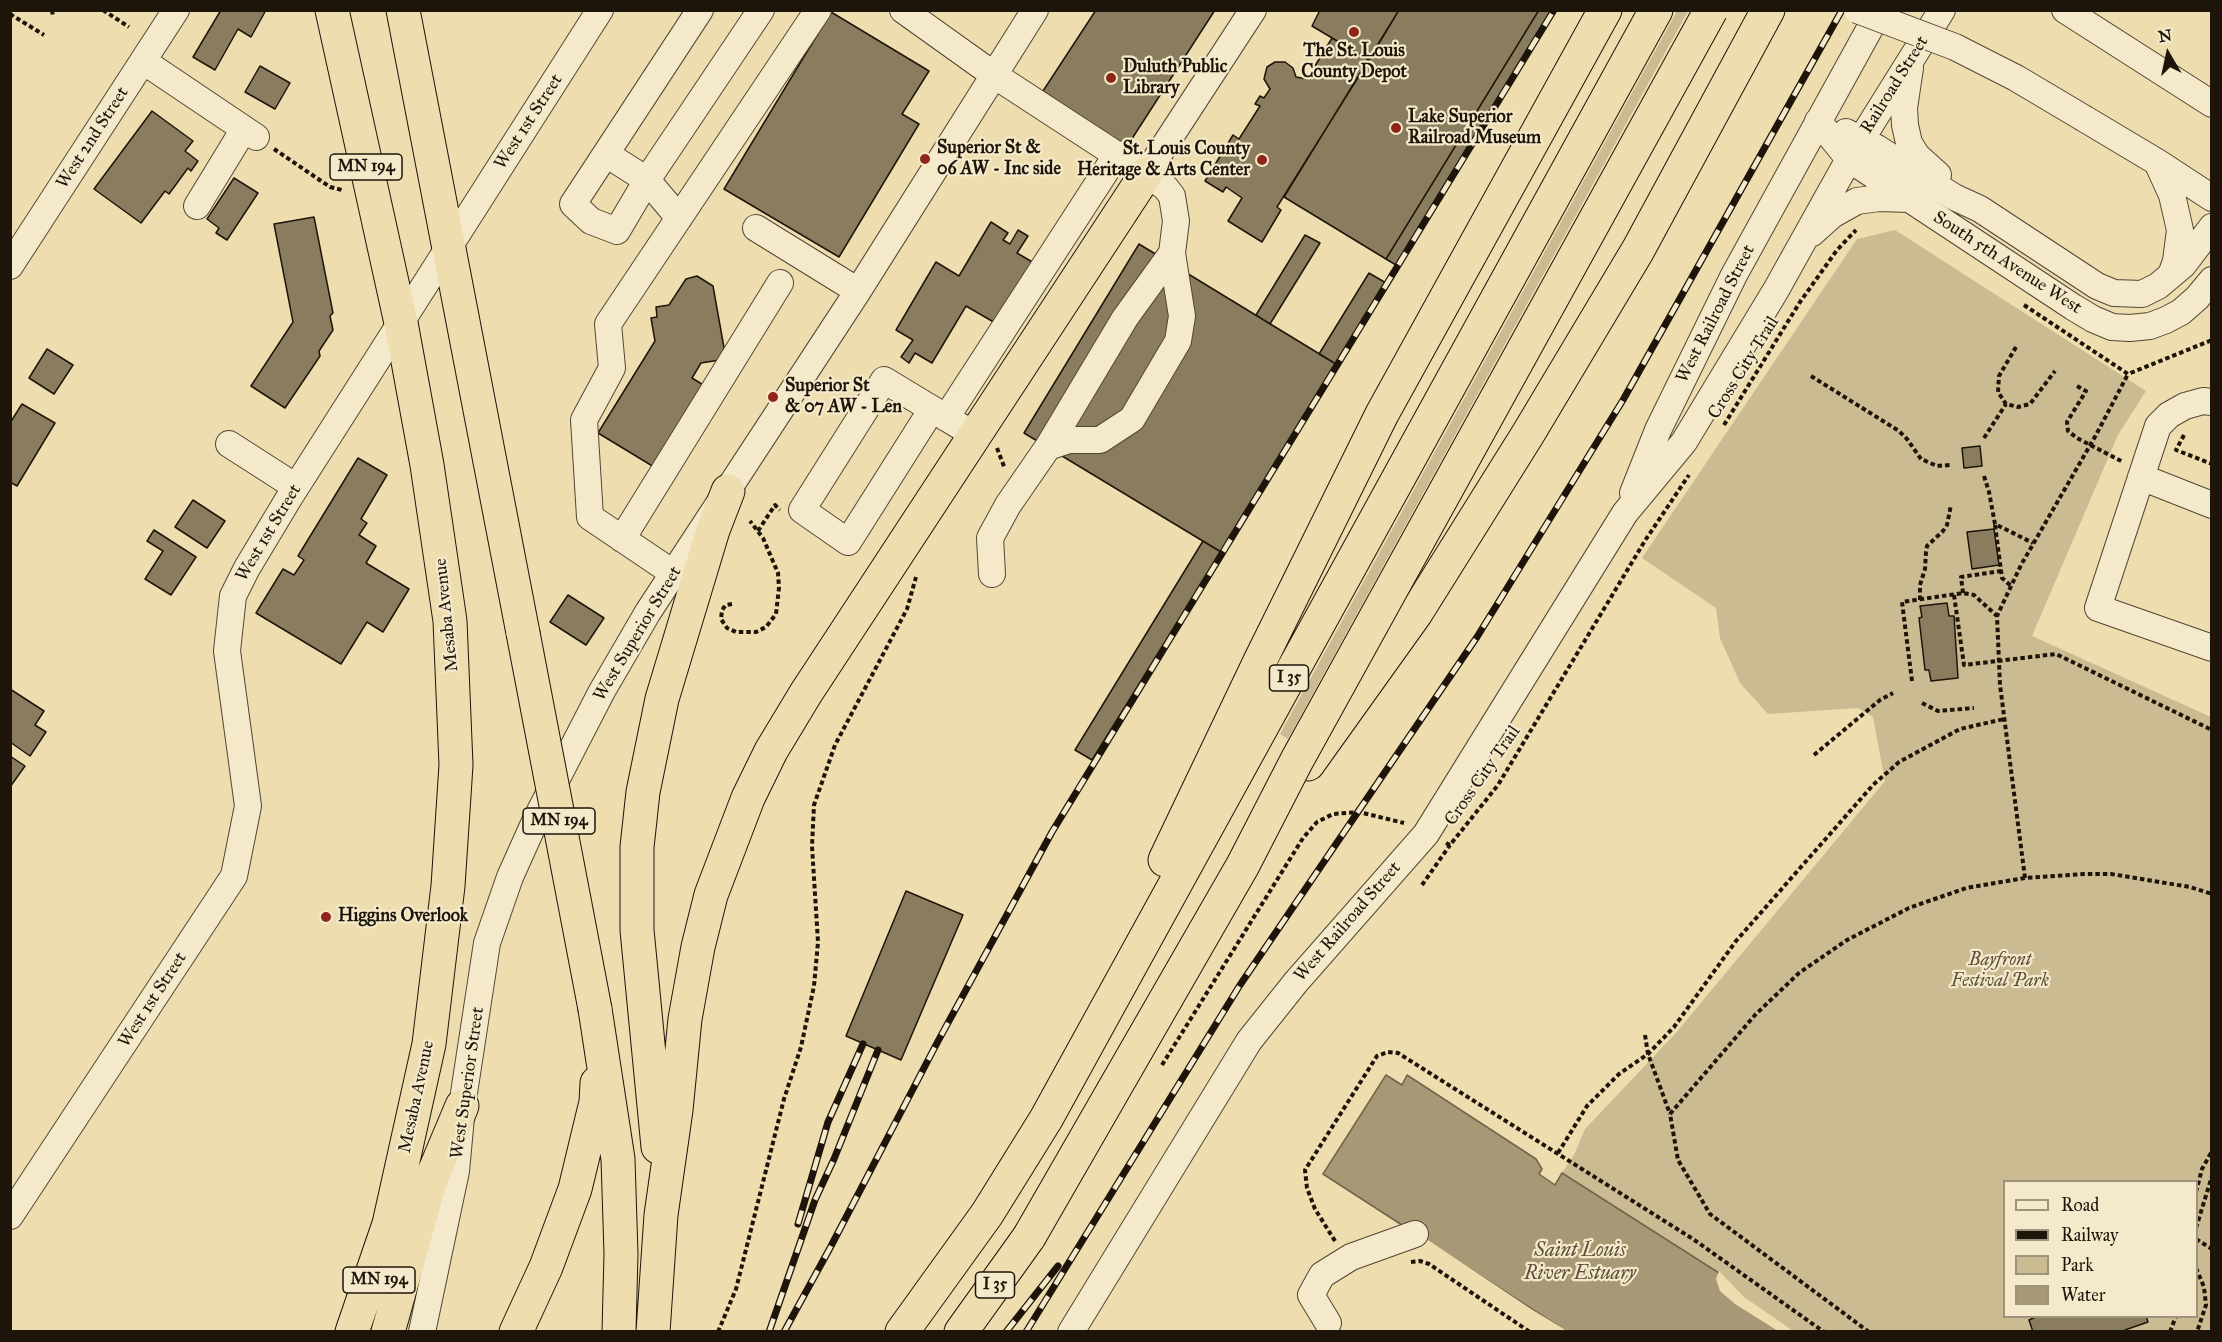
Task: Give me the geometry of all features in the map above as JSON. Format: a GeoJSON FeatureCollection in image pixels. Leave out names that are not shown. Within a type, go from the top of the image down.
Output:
{"type":"FeatureCollection","features":[{"type":"Feature","properties":{"kind":"highway","name":"Mesaba Avenue"},"geometry":{"type":"LineString","coordinates":[[332,10],[401,323],[427,465],[452,639],[456,765],[448,886],[429,1044],[388,1226]]}},
{"type":"Feature","properties":{"kind":"highway"},"geometry":{"type":"LineString","coordinates":[[403,10],[448,249]]}},
{"type":"Feature","properties":{"kind":"highway"},"geometry":{"type":"LineString","coordinates":[[1109,1004],[1149,893],[1376,424],[1605,10]]}},
{"type":"Feature","properties":{"kind":"highway","name":"I 35"},"geometry":{"type":"LineString","coordinates":[[902,1332],[987,1214],[1046,1119],[1656,10]]}},
{"type":"Feature","properties":{"kind":"highway","name":"I 35"},"geometry":{"type":"LineString","coordinates":[[961,1332],[1029,1237],[1266,821],[1302,750],[1711,10]]}},
{"type":"Feature","properties":{"kind":"highway"},"geometry":{"type":"LineString","coordinates":[[1266,821],[1416,613],[1528,434],[1638,250],[1768,10]]}},
{"type":"Feature","properties":{"kind":"highway"},"geometry":{"type":"LineString","coordinates":[[653,1332],[661,1215],[676,1110],[685,1019],[698,947],[711,895],[744,807],[771,751],[806,693],[987,444],[1146,174]]}},
{"type":"Feature","properties":{"kind":"highway","name":"MN 194"},"geometry":{"type":"LineString","coordinates":[[448,249],[597,1020],[618,1159],[621,1254],[619,1332]]}},
{"type":"Feature","properties":{"kind":"highway"},"geometry":{"type":"LineString","coordinates":[[661,1215],[656,1116],[637,930],[637,847],[643,792],[662,699],[713,530],[728,491]]}},
{"type":"Feature","properties":{"kind":"highway"},"geometry":{"type":"LineString","coordinates":[[516,1332],[546,1267],[575,1189],[596,1102],[597,1020]]}},
{"type":"Feature","properties":{"kind":"highway","name":"MN 194"},"geometry":{"type":"LineString","coordinates":[[388,1332],[430,1182],[462,1106]]}},
{"type":"Feature","properties":{"kind":"highway"},"geometry":{"type":"LineString","coordinates":[[352,1332],[388,1226]]}},
{"type":"Feature","properties":{"kind":"highway","name":"MN 194"},"geometry":{"type":"LineString","coordinates":[[367,1332],[374,1311],[388,1226]]}},
{"type":"Feature","properties":{"kind":"street","name":"West 2nd Street"},"geometry":{"type":"LineString","coordinates":[[10,266],[176,10]]}},
{"type":"Feature","properties":{"kind":"street","name":"West 1st Street"},"geometry":{"type":"LineString","coordinates":[[10,1216],[234,876],[248,806],[227,651],[233,596],[247,568],[296,487],[600,10]]}},
{"type":"Feature","properties":{"kind":"street"},"geometry":{"type":"LineString","coordinates":[[700,10],[573,204],[591,221],[617,231],[647,180],[761,10]]}},
{"type":"Feature","properties":{"kind":"street"},"geometry":{"type":"LineString","coordinates":[[673,573],[590,517],[584,420],[612,368],[608,324],[818,10]]}},
{"type":"Feature","properties":{"kind":"street"},"geometry":{"type":"LineString","coordinates":[[903,10],[994,75],[1165,187],[1172,196],[1176,221],[1172,253],[1182,316],[1178,340],[1132,419],[1100,440],[1069,440],[1048,447]]}},
{"type":"Feature","properties":{"kind":"street","name":"West Superior Street"},"geometry":{"type":"LineString","coordinates":[[422,1332],[456,1171],[462,1106],[487,943],[510,877],[536,819],[602,691],[648,612],[858,291],[1035,10]]}},
{"type":"Feature","properties":{"kind":"street"},"geometry":{"type":"LineString","coordinates":[[1146,174],[1253,10]]}},
{"type":"Feature","properties":{"kind":"street"},"geometry":{"type":"LineString","coordinates":[[1857,10],[1955,47],[2016,78],[2157,162],[2211,198]]}},
{"type":"Feature","properties":{"kind":"street"},"geometry":{"type":"LineString","coordinates":[[1818,121],[1880,10]]}},
{"type":"Feature","properties":{"kind":"street","name":"Railroad Street"},"geometry":{"type":"LineString","coordinates":[[1855,149],[1942,10]]}},
{"type":"Feature","properties":{"kind":"street"},"geometry":{"type":"LineString","coordinates":[[2065,10],[2211,104]]}},
{"type":"Feature","properties":{"kind":"street"},"geometry":{"type":"LineString","coordinates":[[1912,56],[1904,108],[1909,143],[1928,167],[1959,189],[1980,209]]}},
{"type":"Feature","properties":{"kind":"street"},"geometry":{"type":"LineString","coordinates":[[143,61],[250,133],[197,206]]}},
{"type":"Feature","properties":{"kind":"street","name":"South 5th Avenue West"},"geometry":{"type":"LineString","coordinates":[[1818,121],[1855,149],[1910,199],[2073,307],[2112,327],[2150,326],[2166,320],[2181,312],[2197,298],[2211,280]]}},
{"type":"Feature","properties":{"kind":"street","name":"West Railroad Street"},"geometry":{"type":"LineString","coordinates":[[1625,513],[1658,430],[1734,275],[1818,121]]}},
{"type":"Feature","properties":{"kind":"street"},"geometry":{"type":"LineString","coordinates":[[1855,149],[1980,209],[2097,286],[2114,293],[2142,294],[2170,278],[2196,250],[2211,227]]}},
{"type":"Feature","properties":{"kind":"street","name":"West Railroad Street"},"geometry":{"type":"LineString","coordinates":[[1071,1332],[1249,1041],[1296,982],[1426,834],[1625,513],[1684,442],[1855,149]]}},
{"type":"Feature","properties":{"kind":"street"},"geometry":{"type":"LineString","coordinates":[[606,154],[647,180],[679,218]]}},
{"type":"Feature","properties":{"kind":"street"},"geometry":{"type":"LineString","coordinates":[[987,444],[939,413],[884,380],[802,510],[848,542],[939,413],[1117,154]]}},
{"type":"Feature","properties":{"kind":"street"},"geometry":{"type":"LineString","coordinates":[[2157,162],[2172,195],[2180,230],[2176,261],[2170,278]]}},
{"type":"Feature","properties":{"kind":"street"},"geometry":{"type":"LineString","coordinates":[[1798,249],[1832,215],[1857,201],[1879,198],[1910,199]]}},
{"type":"Feature","properties":{"kind":"street"},"geometry":{"type":"LineString","coordinates":[[756,228],[858,291]]}},
{"type":"Feature","properties":{"kind":"street"},"geometry":{"type":"LineString","coordinates":[[992,574],[990,538],[1008,505],[1048,447],[1125,318],[1172,253]]}},
{"type":"Feature","properties":{"kind":"street"},"geometry":{"type":"LineString","coordinates":[[621,538],[780,283]]}},
{"type":"Feature","properties":{"kind":"street"},"geometry":{"type":"LineString","coordinates":[[2211,402],[2203,401],[2185,406],[2169,415],[2158,426],[2097,608],[2211,648]]}},
{"type":"Feature","properties":{"kind":"street"},"geometry":{"type":"LineString","coordinates":[[229,444],[296,487]]}},
{"type":"Feature","properties":{"kind":"street"},"geometry":{"type":"LineString","coordinates":[[2142,475],[2211,505]]}},
{"type":"Feature","properties":{"kind":"street"},"geometry":{"type":"LineString","coordinates":[[1328,1323],[1311,1295],[1322,1275],[1351,1257],[1414,1234]]}},
{"type":"Feature","properties":{"kind":"path"},"geometry":{"type":"LineString","coordinates":[[52,10],[53,17]]}},
{"type":"Feature","properties":{"kind":"path"},"geometry":{"type":"LineString","coordinates":[[103,10],[129,27]]}},
{"type":"Feature","properties":{"kind":"path"},"geometry":{"type":"LineString","coordinates":[[10,14],[44,35]]}},
{"type":"Feature","properties":{"kind":"path"},"geometry":{"type":"LineString","coordinates":[[250,133],[330,188],[342,190]]}},
{"type":"Feature","properties":{"kind":"path","name":"Cross City Trail"},"geometry":{"type":"LineString","coordinates":[[1723,427],[1800,302],[1837,250],[1859,226]]}},
{"type":"Feature","properties":{"kind":"path"},"geometry":{"type":"LineString","coordinates":[[2018,301],[2128,374]]}},
{"type":"Feature","properties":{"kind":"path"},"geometry":{"type":"LineString","coordinates":[[2025,878],[2004,719],[1998,660],[1998,616],[2033,543],[2091,445],[2128,374],[2211,340]]}},
{"type":"Feature","properties":{"kind":"path"},"geometry":{"type":"LineString","coordinates":[[2016,347],[1999,376],[1998,392],[2006,404],[2018,407],[2030,404],[2055,371]]}},
{"type":"Feature","properties":{"kind":"path"},"geometry":{"type":"LineString","coordinates":[[1811,376],[1899,431],[1921,459],[1937,466],[1950,465]]}},
{"type":"Feature","properties":{"kind":"path"},"geometry":{"type":"LineString","coordinates":[[2077,386],[2086,391],[2067,422],[2068,431],[2142,475]]}},
{"type":"Feature","properties":{"kind":"path"},"geometry":{"type":"LineString","coordinates":[[1984,438],[2006,404]]}},
{"type":"Feature","properties":{"kind":"path"},"geometry":{"type":"LineString","coordinates":[[2191,430],[2185,434],[2176,450],[2211,464]]}},
{"type":"Feature","properties":{"kind":"path","name":"Cross City Trail"},"geometry":{"type":"LineString","coordinates":[[1426,834],[1450,845],[1498,785],[1646,539],[1690,474]]}},
{"type":"Feature","properties":{"kind":"path"},"geometry":{"type":"LineString","coordinates":[[1984,476],[1995,524],[2002,578],[2012,586]]}},
{"type":"Feature","properties":{"kind":"path"},"geometry":{"type":"LineString","coordinates":[[758,531],[775,505]]}},
{"type":"Feature","properties":{"kind":"path"},"geometry":{"type":"LineString","coordinates":[[1920,600],[1920,585],[1925,569],[1926,552],[1928,546],[1947,525],[1951,505]]}},
{"type":"Feature","properties":{"kind":"path"},"geometry":{"type":"LineString","coordinates":[[732,604],[726,605],[722,610],[721,619],[727,628],[736,632],[756,632],[766,627],[776,614],[779,588],[777,573],[758,531],[750,521]]}},
{"type":"Feature","properties":{"kind":"path"},"geometry":{"type":"LineString","coordinates":[[1995,524],[2033,543]]}},
{"type":"Feature","properties":{"kind":"path"},"geometry":{"type":"LineString","coordinates":[[1963,593],[1961,576],[2001,571]]}},
{"type":"Feature","properties":{"kind":"path"},"geometry":{"type":"LineString","coordinates":[[718,1332],[736,1289],[784,1100],[801,1047],[814,986],[818,942],[812,846],[814,805],[835,745],[907,609],[917,573]]}},
{"type":"Feature","properties":{"kind":"path"},"geometry":{"type":"LineString","coordinates":[[1912,681],[1902,602],[1963,593],[1974,596],[1998,616]]}},
{"type":"Feature","properties":{"kind":"path"},"geometry":{"type":"LineString","coordinates":[[1954,595],[1964,665],[2056,654],[2211,730]]}},
{"type":"Feature","properties":{"kind":"path"},"geometry":{"type":"LineString","coordinates":[[1814,754],[1880,700],[1893,693]]}},
{"type":"Feature","properties":{"kind":"path"},"geometry":{"type":"LineString","coordinates":[[1922,703],[1938,711],[1974,708]]}},
{"type":"Feature","properties":{"kind":"path"},"geometry":{"type":"LineString","coordinates":[[1558,1153],[1587,1106],[1619,1074],[1648,1054],[1674,1027],[1736,941],[1873,785],[1899,762],[1960,729],[2004,719]]}},
{"type":"Feature","properties":{"kind":"path"},"geometry":{"type":"LineString","coordinates":[[1422,885],[1450,845]]}},
{"type":"Feature","properties":{"kind":"path"},"geometry":{"type":"LineString","coordinates":[[1670,1114],[1755,1015],[1799,973],[1847,940],[1909,908],[1965,888],[2025,878],[2084,873],[2111,874],[2190,887],[2211,894]]}},
{"type":"Feature","properties":{"kind":"path"},"geometry":{"type":"LineString","coordinates":[[1645,1035],[1648,1054],[1670,1114],[1678,1160],[1710,1214],[1869,1332]]}},
{"type":"Feature","properties":{"kind":"path"},"geometry":{"type":"LineString","coordinates":[[1351,1257],[1343,1254],[1315,1209],[1307,1188],[1305,1170],[1377,1056],[1388,1052],[1398,1053],[1693,1239],[1824,1332]]}},
{"type":"Feature","properties":{"kind":"path"},"geometry":{"type":"LineString","coordinates":[[2198,1184],[2202,1169],[2211,1151]]}},
{"type":"Feature","properties":{"kind":"path"},"geometry":{"type":"LineString","coordinates":[[2198,1221],[2211,1176]]}},
{"type":"Feature","properties":{"kind":"path"},"geometry":{"type":"LineString","coordinates":[[2198,1240],[2211,1249]]}},
{"type":"Feature","properties":{"kind":"path"},"geometry":{"type":"LineString","coordinates":[[1404,1263],[1420,1261],[1429,1264],[1530,1332]]}},
{"type":"Feature","properties":{"kind":"path"},"geometry":{"type":"LineString","coordinates":[[2197,1332],[2206,1305],[2204,1287],[2198,1273]]}},
{"type":"Feature","properties":{"kind":"path"},"geometry":{"type":"LineString","coordinates":[[2170,1332],[2176,1318]]}},
{"type":"Feature","properties":{"kind":"green space"},"geometry":{"type":"Polygon","coordinates":[[[1677,11],[1688,11],[1288,739],[1280,734],[1677,11]]]}},
{"type":"Feature","properties":{"kind":"green space","name":"Bayfront Festival Park"},"geometry":{"type":"Polygon","coordinates":[[[1895,230],[2146,391],[2118,435],[2032,636],[2211,717],[2211,1331],[1792,1331],[1742,1300],[1718,1273],[1562,1173],[1574,1155],[1585,1129],[1675,1034],[1885,781],[1873,717],[1858,708],[1768,714],[1740,683],[1720,638],[1716,608],[1642,558],[1857,239],[1895,230]]]}},
{"type":"Feature","properties":{"kind":"water","name":"Saint Louis River Estuary"},"geometry":{"type":"Polygon","coordinates":[[[1386,1075],[1402,1085],[1407,1075],[1536,1159],[1542,1169],[1539,1174],[1555,1185],[1562,1173],[1719,1273],[1742,1300],[1792,1331],[1566,1331],[1323,1174],[1386,1075]]]}},
{"type":"Feature","properties":{"kind":"pier"},"geometry":{"type":"Polygon","coordinates":[[[1422,1236],[1569,1332],[1560,1332],[1417,1239],[1422,1236]]]}},
{"type":"Feature","properties":{"kind":"pier"},"geometry":{"type":"Polygon","coordinates":[[[1719,1271],[1744,1297],[1795,1332],[1778,1331],[1735,1304],[1720,1291],[1716,1279],[1719,1271]]]}},
{"type":"Feature","properties":{"kind":"building"},"geometry":{"type":"Polygon","coordinates":[[[221,10],[266,10],[251,37],[238,29],[215,70],[193,57],[221,10]]]}},
{"type":"Feature","properties":{"kind":"building","name":"Duluth Public Library"},"geometry":{"type":"Polygon","coordinates":[[[1096,10],[1215,10],[1126,148],[1043,91],[1096,10]]]}},
{"type":"Feature","properties":{"kind":"building","name":"The St. Louis County Depot"},"geometry":{"type":"Polygon","coordinates":[[[1320,10],[1399,10],[1369,60],[1312,26],[1320,10]]]}},
{"type":"Feature","properties":{"kind":"building","name":"Lake Superior Railroad Museum"},"geometry":{"type":"Polygon","coordinates":[[[1399,10],[1539,10],[1386,259],[1284,197],[1399,10]]]}},
{"type":"Feature","properties":{"kind":"building"},"geometry":{"type":"Polygon","coordinates":[[[1539,10],[1552,10],[1396,265],[1386,259],[1539,10]]]}},
{"type":"Feature","properties":{"kind":"building"},"geometry":{"type":"Polygon","coordinates":[[[831,12],[929,71],[902,114],[919,124],[839,257],[724,189],[831,12]]]}},
{"type":"Feature","properties":{"kind":"building","name":"St. Louis County Heritage & Arts Center"},"geometry":{"type":"Polygon","coordinates":[[[1332,38],[1369,60],[1277,207],[1281,210],[1262,242],[1228,221],[1242,198],[1226,187],[1223,192],[1205,181],[1233,135],[1239,139],[1260,106],[1255,104],[1260,96],[1264,98],[1270,89],[1264,79],[1267,67],[1275,62],[1285,62],[1293,68],[1296,77],[1307,79],[1332,38]]]}},
{"type":"Feature","properties":{"kind":"building"},"geometry":{"type":"Polygon","coordinates":[[[260,66],[290,83],[275,109],[245,92],[260,66]]]}},
{"type":"Feature","properties":{"kind":"building"},"geometry":{"type":"Polygon","coordinates":[[[152,111],[193,141],[185,151],[198,161],[191,171],[188,168],[169,194],[165,191],[141,223],[94,189],[152,111]]]}},
{"type":"Feature","properties":{"kind":"building"},"geometry":{"type":"Polygon","coordinates":[[[234,178],[258,193],[227,240],[216,233],[219,228],[207,219],[234,178]]]}},
{"type":"Feature","properties":{"kind":"building"},"geometry":{"type":"Polygon","coordinates":[[[314,217],[333,313],[330,316],[333,330],[319,351],[320,356],[285,408],[251,386],[293,322],[274,224],[314,217]]]}},
{"type":"Feature","properties":{"kind":"building"},"geometry":{"type":"Polygon","coordinates":[[[991,222],[1008,233],[1003,240],[1010,244],[1018,230],[1028,236],[1017,253],[1034,263],[997,324],[966,306],[932,363],[915,353],[909,363],[901,357],[913,340],[896,330],[936,262],[959,276],[991,222]]]}},
{"type":"Feature","properties":{"kind":"building"},"geometry":{"type":"Polygon","coordinates":[[[1305,235],[1320,243],[1270,324],[1256,315],[1305,235]]]}},
{"type":"Feature","properties":{"kind":"building"},"geometry":{"type":"Polygon","coordinates":[[[1139,244],[1336,364],[1221,552],[1024,433],[1139,244]]]}},
{"type":"Feature","properties":{"kind":"building"},"geometry":{"type":"Polygon","coordinates":[[[1369,273],[1386,283],[1336,364],[1319,354],[1369,273]]]}},
{"type":"Feature","properties":{"kind":"building"},"geometry":{"type":"Polygon","coordinates":[[[697,276],[713,286],[726,359],[701,363],[692,378],[710,389],[659,470],[598,433],[655,341],[651,318],[657,317],[656,307],[669,305],[686,279],[697,276]]]}},
{"type":"Feature","properties":{"kind":"building"},"geometry":{"type":"Polygon","coordinates":[[[47,349],[73,365],[54,394],[29,378],[47,349]]]}},
{"type":"Feature","properties":{"kind":"building"},"geometry":{"type":"Polygon","coordinates":[[[22,404],[55,423],[17,486],[10,482],[10,423],[22,404]]]}},
{"type":"Feature","properties":{"kind":"building"},"geometry":{"type":"Polygon","coordinates":[[[1980,446],[1982,466],[1964,468],[1962,448],[1980,446]]]}},
{"type":"Feature","properties":{"kind":"building"},"geometry":{"type":"Polygon","coordinates":[[[358,458],[387,475],[361,519],[367,523],[359,535],[376,546],[366,563],[409,589],[383,632],[367,622],[341,664],[256,613],[283,569],[294,575],[304,560],[298,556],[358,458]]]}},
{"type":"Feature","properties":{"kind":"building"},"geometry":{"type":"Polygon","coordinates":[[[193,500],[225,521],[207,548],[175,527],[193,500]]]}},
{"type":"Feature","properties":{"kind":"building"},"geometry":{"type":"Polygon","coordinates":[[[1994,529],[1999,565],[1972,569],[1967,532],[1994,529]]]}},
{"type":"Feature","properties":{"kind":"building"},"geometry":{"type":"Polygon","coordinates":[[[154,530],[196,557],[171,595],[145,579],[163,551],[147,541],[154,530]]]}},
{"type":"Feature","properties":{"kind":"building"},"geometry":{"type":"Polygon","coordinates":[[[1203,541],[1221,552],[1092,760],[1075,750],[1203,541]]]}},
{"type":"Feature","properties":{"kind":"building"},"geometry":{"type":"Polygon","coordinates":[[[568,595],[604,618],[586,645],[550,622],[568,595]]]}},
{"type":"Feature","properties":{"kind":"building"},"geometry":{"type":"Polygon","coordinates":[[[1947,603],[1949,616],[1954,616],[1958,678],[1931,681],[1929,670],[1925,670],[1919,618],[1922,617],[1920,606],[1947,603]]]}},
{"type":"Feature","properties":{"kind":"building"},"geometry":{"type":"Polygon","coordinates":[[[10,689],[44,711],[35,725],[46,732],[30,756],[10,742],[10,689]]]}},
{"type":"Feature","properties":{"kind":"building"},"geometry":{"type":"Polygon","coordinates":[[[10,756],[25,766],[10,787],[10,756]]]}},
{"type":"Feature","properties":{"kind":"building"},"geometry":{"type":"Polygon","coordinates":[[[906,891],[963,915],[901,1060],[846,1036],[906,891]]]}},
{"type":"Feature","properties":{"kind":"building"},"geometry":{"type":"Polygon","coordinates":[[[2034,1318],[2147,1318],[2148,1322],[2125,1330],[2126,1332],[2033,1332],[2029,1320],[2034,1318]]]}},
{"type":"Feature","properties":{"kind":"railway"},"geometry":{"type":"LineString","coordinates":[[784,1332],[1052,832],[1554,10]]}},
{"type":"Feature","properties":{"kind":"railway"},"geometry":{"type":"LineString","coordinates":[[1026,1332],[1240,985],[1477,637],[1623,400],[1842,10]]}},
{"type":"Feature","properties":{"kind":"railway"},"geometry":{"type":"LineString","coordinates":[[798,1224],[828,1122],[863,1044]]}},
{"type":"Feature","properties":{"kind":"railway"},"geometry":{"type":"LineString","coordinates":[[769,1332],[815,1200],[878,1050]]}},
{"type":"Feature","properties":{"kind":"railway"},"geometry":{"type":"LineString","coordinates":[[1006,1332],[1058,1266]]}},
{"type":"Feature","properties":{"kind":"place","name":"The St. Louis County Depot"},"geometry":{"type":"Point","coordinates":[1354,32]}},
{"type":"Feature","properties":{"kind":"place","name":"Duluth Public Library"},"geometry":{"type":"Point","coordinates":[1111,78]}},
{"type":"Feature","properties":{"kind":"place","name":"Lake Superior Railroad Museum"},"geometry":{"type":"Point","coordinates":[1396,128]}},
{"type":"Feature","properties":{"kind":"place","name":"Superior St & 06 AW - Inc side"},"geometry":{"type":"Point","coordinates":[925,159]}},
{"type":"Feature","properties":{"kind":"place","name":"St. Louis County Heritage & Arts Center"},"geometry":{"type":"Point","coordinates":[1262,160]}},
{"type":"Feature","properties":{"kind":"place","name":"Superior St & 07 AW - Len"},"geometry":{"type":"Point","coordinates":[773,397]}},
{"type":"Feature","properties":{"kind":"place","name":"Higgins Overlook"},"geometry":{"type":"Point","coordinates":[326,917]}}]}
